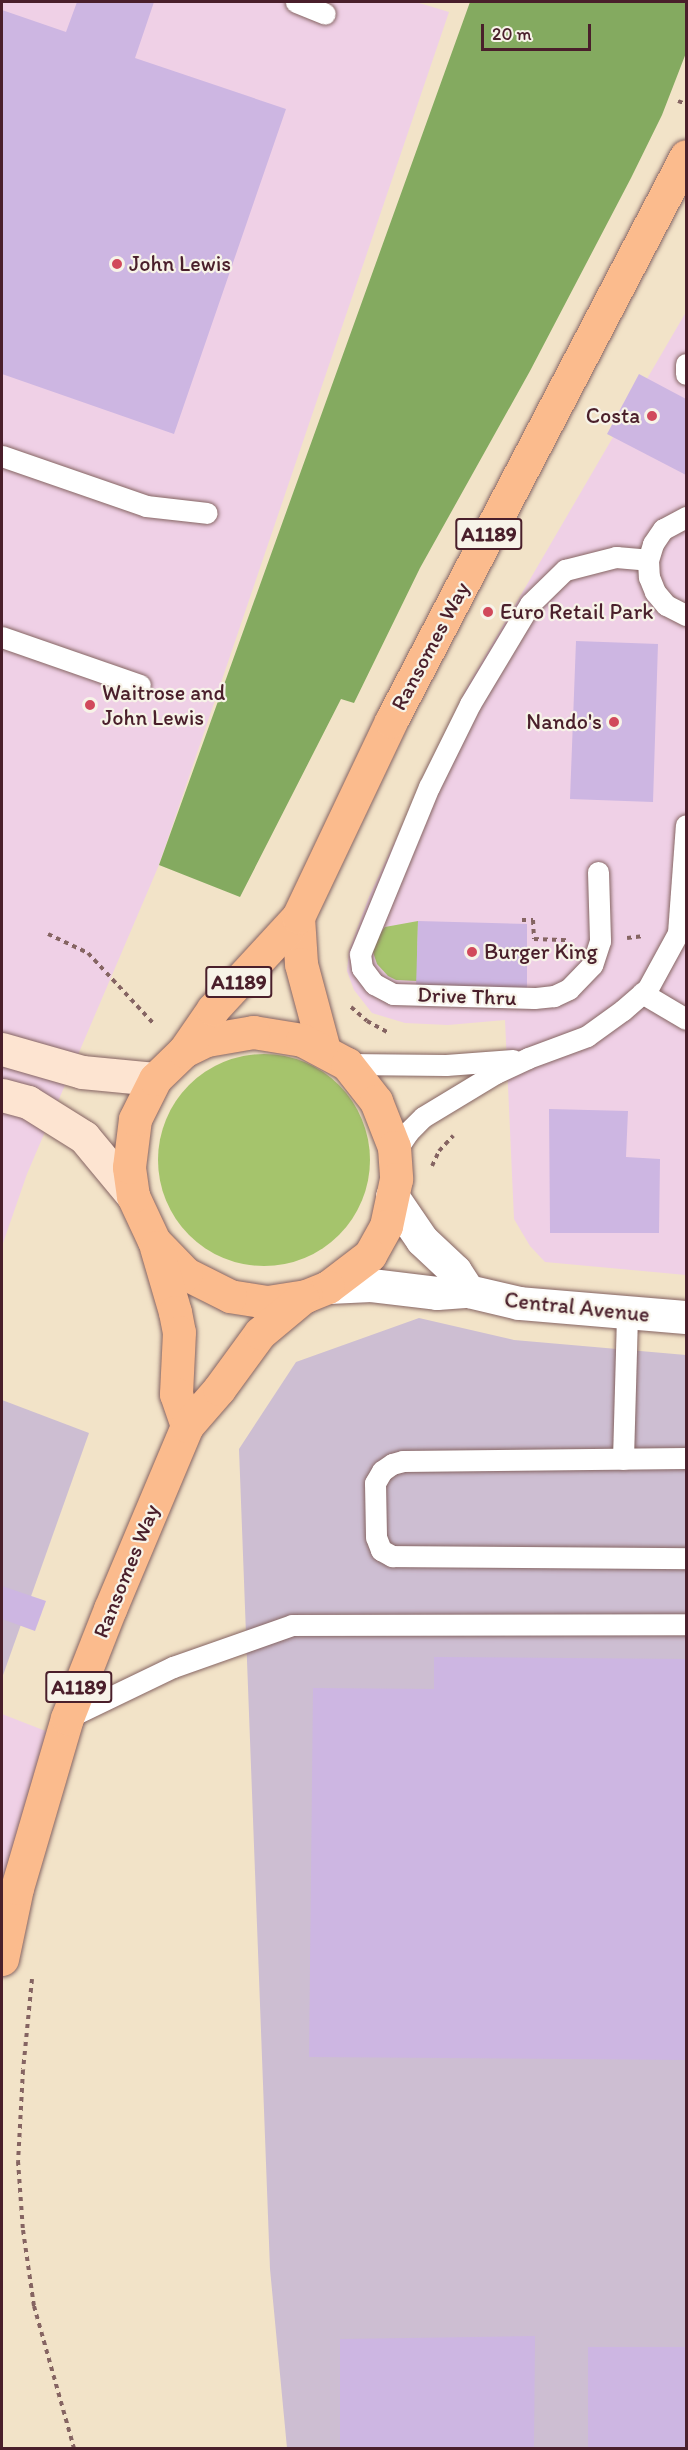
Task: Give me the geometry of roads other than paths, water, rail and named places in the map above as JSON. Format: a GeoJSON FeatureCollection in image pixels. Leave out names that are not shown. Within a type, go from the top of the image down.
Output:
{"type":"FeatureCollection","features":[{"type":"Feature","properties":{"kind":"main road","name":"Ransomes Way"},"geometry":{"type":"LineString","coordinates":[[184,1051],[213,1009],[298,916],[391,721],[687,156]]}},
{"type":"Feature","properties":{"kind":"main road","name":"A1189"},"geometry":{"type":"LineString","coordinates":[[298,916],[303,975],[336,1057]]}},
{"type":"Feature","properties":{"kind":"main road"},"geometry":{"type":"LineString","coordinates":[[187,1426],[176,1394],[179,1332],[176,1312],[154,1241],[133,1196],[129,1167],[135,1119],[155,1079],[184,1051],[207,1040],[254,1032],[302,1040],[336,1057]]}},
{"type":"Feature","properties":{"kind":"main road","name":"Ransomes Way"},"geometry":{"type":"LineString","coordinates":[[2,1959],[17,1888],[67,1718],[187,1426],[219,1389],[260,1334],[283,1311],[317,1292],[370,1255],[386,1226],[396,1179],[394,1153],[376,1101],[336,1057]]}},
{"type":"Feature","properties":{"kind":"main road"},"geometry":{"type":"LineString","coordinates":[[154,1241],[186,1274],[230,1296],[267,1302],[317,1292]]}},
{"type":"Feature","properties":{"kind":"street"},"geometry":{"type":"LineString","coordinates":[[2,1049],[82,1072],[155,1079]]}},
{"type":"Feature","properties":{"kind":"street"},"geometry":{"type":"LineString","coordinates":[[2,1095],[28,1102],[56,1117],[84,1137],[133,1196]]}},
{"type":"Feature","properties":{"kind":"street"},"geometry":{"type":"LineString","coordinates":[[392,1196],[422,1240],[455,1271],[468,1291]]}},
{"type":"Feature","properties":{"kind":"street","name":"Central Avenue"},"geometry":{"type":"LineString","coordinates":[[317,1292],[370,1285],[437,1293],[468,1291],[519,1303],[687,1317]]}},
{"type":"Feature","properties":{"kind":"lane"},"geometry":{"type":"LineString","coordinates":[[296,2],[325,14]]}},
{"type":"Feature","properties":{"kind":"lane"},"geometry":{"type":"LineString","coordinates":[[687,364],[687,374]]}},
{"type":"Feature","properties":{"kind":"lane"},"geometry":{"type":"LineString","coordinates":[[2,456],[146,506],[207,513]]}},
{"type":"Feature","properties":{"kind":"lane"},"geometry":{"type":"LineString","coordinates":[[687,517],[663,529],[653,544],[648,560],[649,576],[655,592],[666,605],[687,615]]}},
{"type":"Feature","properties":{"kind":"lane","name":"Drive Thru"},"geometry":{"type":"LineString","coordinates":[[598,872],[600,941],[592,965],[569,989],[554,996],[534,998],[393,994],[374,984],[362,968],[360,954],[429,787],[470,704],[530,604],[565,570],[616,557],[648,560]]}},
{"type":"Feature","properties":{"kind":"lane"},"geometry":{"type":"LineString","coordinates":[[2,637],[140,685]]}},
{"type":"Feature","properties":{"kind":"lane"},"geometry":{"type":"LineString","coordinates":[[394,1153],[408,1132],[423,1117],[453,1098],[528,1058],[587,1036],[642,993],[663,964],[678,933],[687,825]]}},
{"type":"Feature","properties":{"kind":"lane"},"geometry":{"type":"LineString","coordinates":[[642,993],[687,1019]]}},
{"type":"Feature","properties":{"kind":"lane"},"geometry":{"type":"LineString","coordinates":[[336,1057],[446,1065],[528,1058]]}},
{"type":"Feature","properties":{"kind":"lane"},"geometry":{"type":"LineString","coordinates":[[623,1459],[627,1313]]}},
{"type":"Feature","properties":{"kind":"lane"},"geometry":{"type":"LineString","coordinates":[[687,1458],[403,1461],[392,1464],[382,1471],[375,1483],[376,1537],[381,1550],[392,1556],[687,1557]]}},
{"type":"Feature","properties":{"kind":"lane"},"geometry":{"type":"LineString","coordinates":[[67,1718],[173,1668],[292,1624],[687,1624]]}},
{"type":"Feature","properties":{"kind":"place","name":"John Lewis"},"geometry":{"type":"Point","coordinates":[117,264]}},
{"type":"Feature","properties":{"kind":"place","name":"Costa"},"geometry":{"type":"Point","coordinates":[652,416]}},
{"type":"Feature","properties":{"kind":"place","name":"Euro Retail Park"},"geometry":{"type":"Point","coordinates":[488,612]}},
{"type":"Feature","properties":{"kind":"place","name":"Waitrose and John Lewis"},"geometry":{"type":"Point","coordinates":[90,705]}},
{"type":"Feature","properties":{"kind":"place","name":"Nando's"},"geometry":{"type":"Point","coordinates":[614,722]}},
{"type":"Feature","properties":{"kind":"place","name":"Burger King"},"geometry":{"type":"Point","coordinates":[472,952]}}]}
